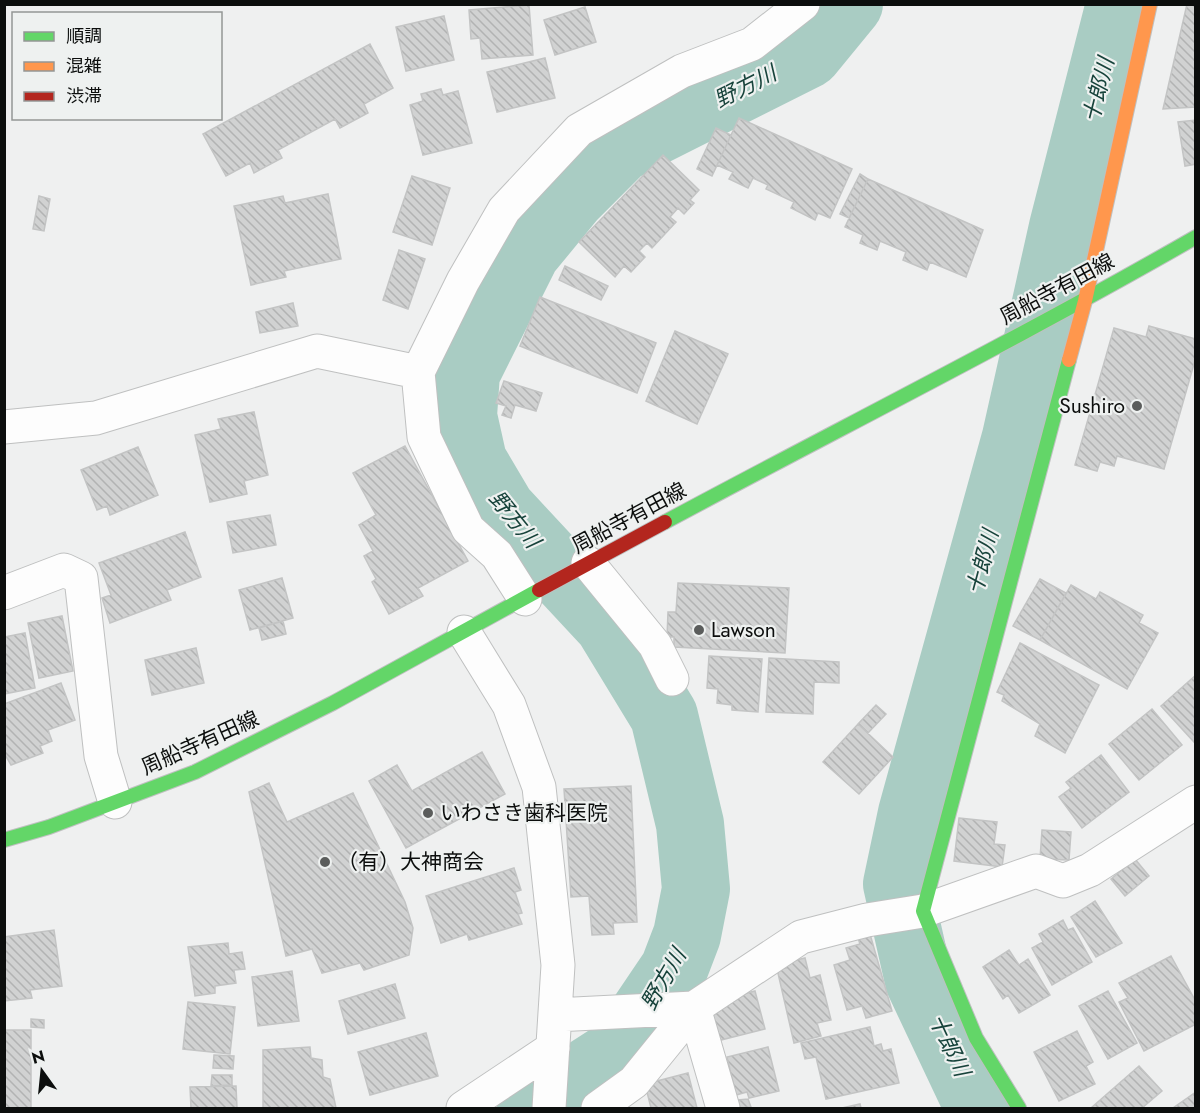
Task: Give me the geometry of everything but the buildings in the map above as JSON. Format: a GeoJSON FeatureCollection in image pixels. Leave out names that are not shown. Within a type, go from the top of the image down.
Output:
{"type":"FeatureCollection","features":[{"type":"Feature","properties":{"kind":"main road"},"geometry":{"type":"LineString","coordinates":[[1019,1108],[979,1044],[950,983],[923,910],[1085,301],[1150,4]]}},
{"type":"Feature","properties":{"kind":"main road","name":"周船寺有田線"},"geometry":{"type":"LineString","coordinates":[[4,840],[195,772],[333,704],[588,563],[983,352],[1085,301],[1196,237]]}},
{"type":"Feature","properties":{"kind":"street"},"geometry":{"type":"LineString","coordinates":[[525,599],[497,555],[468,529],[424,437],[418,372],[463,281],[504,210],[579,130],[682,71],[752,44],[803,4]]}},
{"type":"Feature","properties":{"kind":"street"},"geometry":{"type":"LineString","coordinates":[[4,427],[96,418],[317,351],[418,372]]}},
{"type":"Feature","properties":{"kind":"street"},"geometry":{"type":"LineString","coordinates":[[588,563],[655,645],[672,679]]}},
{"type":"Feature","properties":{"kind":"street"},"geometry":{"type":"LineString","coordinates":[[4,593],[64,570],[81,578],[101,756],[115,802]]}},
{"type":"Feature","properties":{"kind":"street"},"geometry":{"type":"LineString","coordinates":[[464,632],[508,705],[539,787],[558,965],[549,1108]]}},
{"type":"Feature","properties":{"kind":"street"},"geometry":{"type":"LineString","coordinates":[[598,1108],[634,1082],[694,1008],[801,937],[867,920],[923,910],[1036,871],[1063,881],[1090,870],[1196,802]]}},
{"type":"Feature","properties":{"kind":"street"},"geometry":{"type":"LineString","coordinates":[[555,1015],[694,1008]]}},
{"type":"Feature","properties":{"kind":"street"},"geometry":{"type":"LineString","coordinates":[[694,1008],[723,1108]]}},
{"type":"Feature","properties":{"kind":"street"},"geometry":{"type":"LineString","coordinates":[[463,1108],[552,1056]]}},
{"type":"Feature","properties":{"kind":"waterway","name":"野方川"},"geometry":{"type":"LineString","coordinates":[[531,1108],[618,1052],[674,969],[687,935],[696,889],[690,824],[664,716],[608,624],[502,510],[473,461],[463,416],[466,373],[526,253],[572,197],[621,148],[808,54],[849,4]]}},
{"type":"Feature","properties":{"kind":"waterway","name":"十郎川"},"geometry":{"type":"LineString","coordinates":[[979,1108],[919,981],[897,884],[912,813],[1016,437],[1063,227],[1120,4]]}},
{"type":"Feature","properties":{"kind":"traffic: fast"},"geometry":{"type":"LineString","coordinates":[[665,522],[998,346],[1196,237]]}},
{"type":"Feature","properties":{"kind":"traffic: fast"},"geometry":{"type":"LineString","coordinates":[[1019,1108],[976,1038],[923,911],[1069,360]]}},
{"type":"Feature","properties":{"kind":"traffic: fast"},"geometry":{"type":"LineString","coordinates":[[4,840],[49,827],[195,772],[333,703],[539,590]]}},
{"type":"Feature","properties":{"kind":"traffic: slow"},"geometry":{"type":"LineString","coordinates":[[1069,360],[1085,301],[1150,4]]}},
{"type":"Feature","properties":{"kind":"traffic: jam"},"geometry":{"type":"LineString","coordinates":[[539,590],[665,522]]}},
{"type":"Feature","properties":{"kind":"place","name":"Sushiro"},"geometry":{"type":"Point","coordinates":[1137,406]}},
{"type":"Feature","properties":{"kind":"place","name":"Lawson"},"geometry":{"type":"Point","coordinates":[699,630]}},
{"type":"Feature","properties":{"kind":"place","name":"いわさき歯科医院"},"geometry":{"type":"Point","coordinates":[428,813]}},
{"type":"Feature","properties":{"kind":"place","name":"（有）大神商会"},"geometry":{"type":"Point","coordinates":[325,862]}}]}
